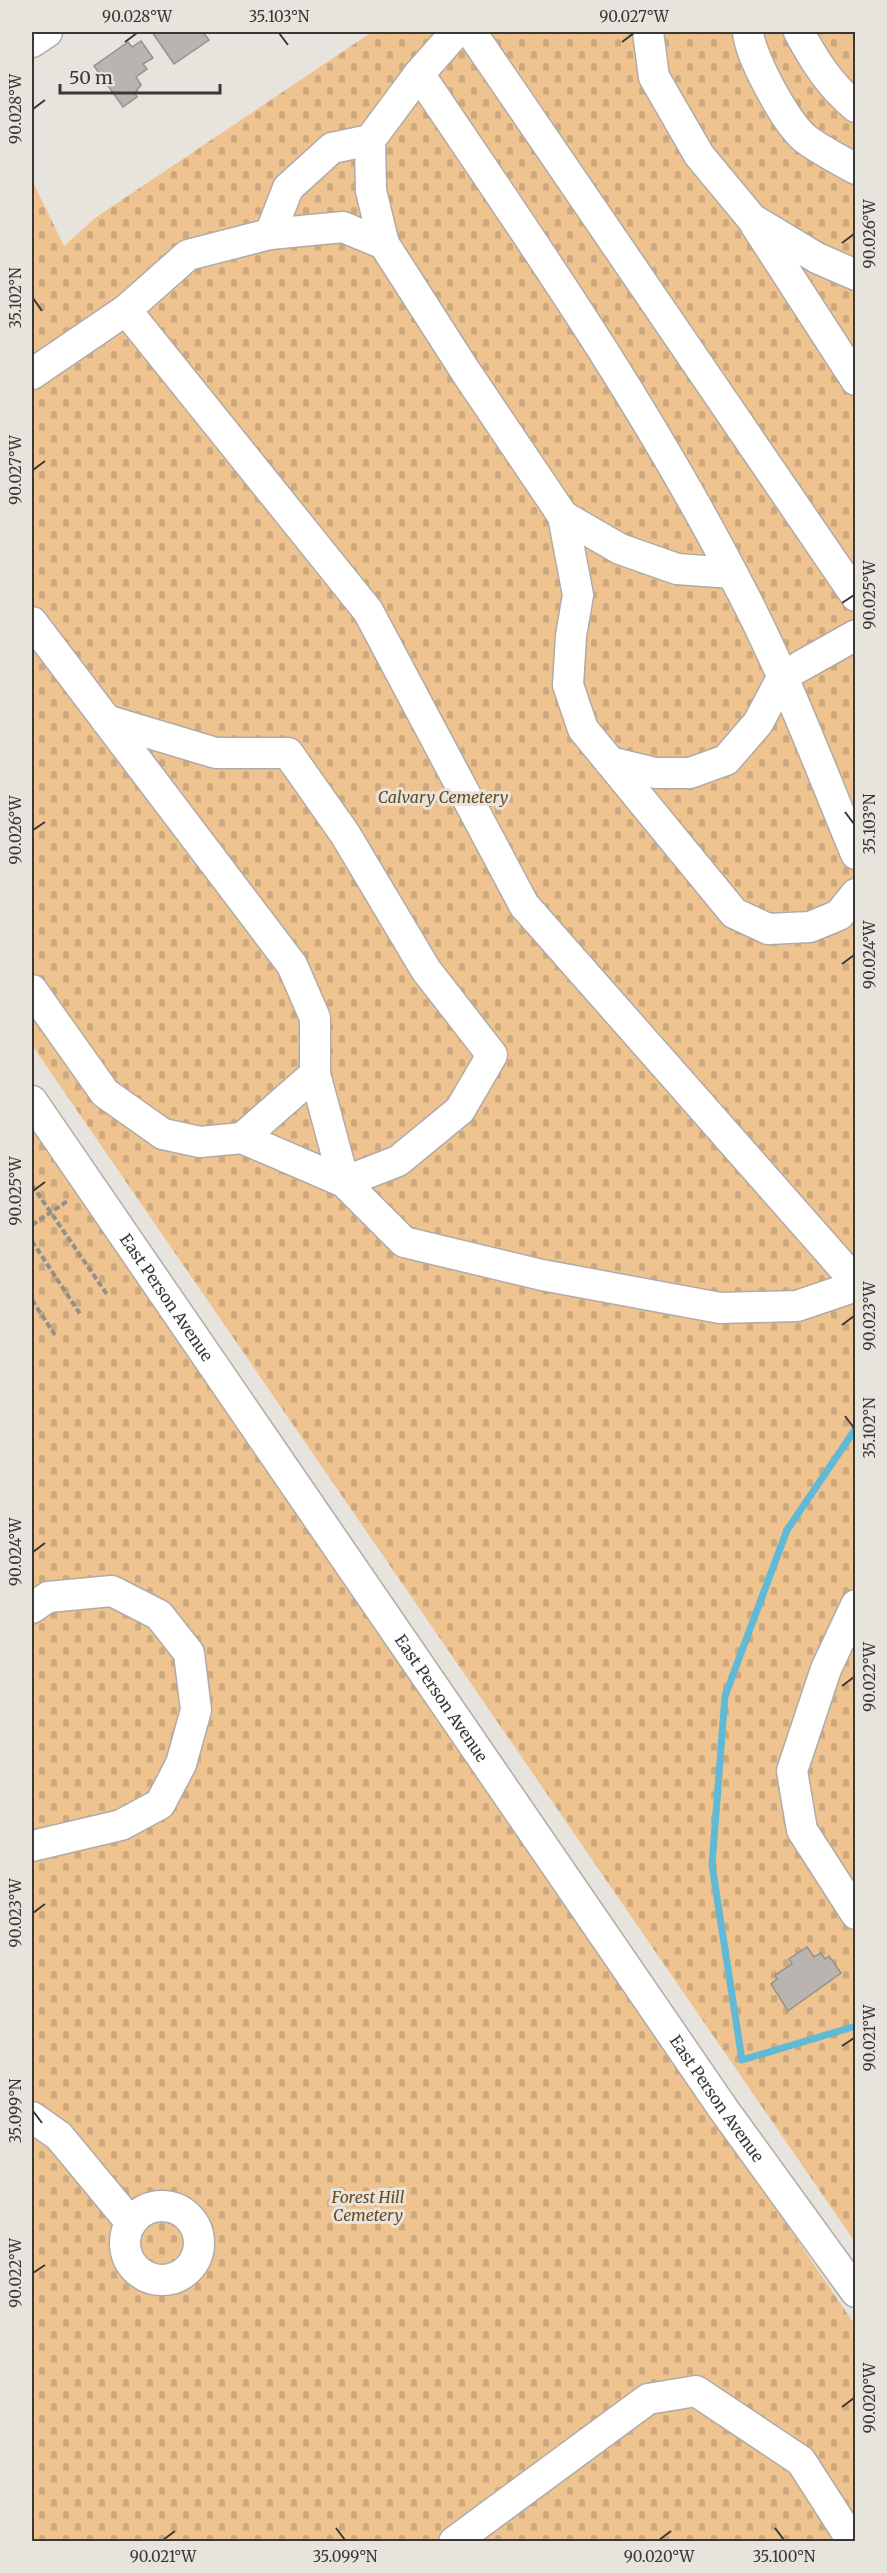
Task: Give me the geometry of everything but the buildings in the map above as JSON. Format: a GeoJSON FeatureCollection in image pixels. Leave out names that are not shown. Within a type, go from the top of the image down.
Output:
{"type":"FeatureCollection","features":[{"type":"Feature","properties":{"kind":"street"},"geometry":{"type":"LineString","coordinates":[[32,42],[47,32]]}},
{"type":"Feature","properties":{"kind":"street"},"geometry":{"type":"LineString","coordinates":[[456,32],[419,74],[370,140],[371,191],[384,244],[466,372],[563,516],[578,595],[571,636],[568,685],[583,729],[734,913],[768,929],[810,927],[839,915],[855,894]]}},
{"type":"Feature","properties":{"kind":"street"},"geometry":{"type":"LineString","coordinates":[[471,32],[855,596]]}},
{"type":"Feature","properties":{"kind":"street"},"geometry":{"type":"LineString","coordinates":[[648,32],[654,77],[699,155],[752,219],[855,380]]}},
{"type":"Feature","properties":{"kind":"street"},"geometry":{"type":"LineString","coordinates":[[748,32],[749,43],[770,91],[805,139],[855,169]]}},
{"type":"Feature","properties":{"kind":"street"},"geometry":{"type":"LineString","coordinates":[[799,32],[815,62],[840,94],[855,106]]}},
{"type":"Feature","properties":{"kind":"street"},"geometry":{"type":"LineString","coordinates":[[419,74],[608,358],[692,497],[783,676],[855,854]]}},
{"type":"Feature","properties":{"kind":"street"},"geometry":{"type":"LineString","coordinates":[[270,234],[288,188],[332,148],[370,140]]}},
{"type":"Feature","properties":{"kind":"street"},"geometry":{"type":"LineString","coordinates":[[752,219],[817,258],[855,275]]}},
{"type":"Feature","properties":{"kind":"street"},"geometry":{"type":"LineString","coordinates":[[32,374],[126,310],[188,255],[270,234],[343,227],[384,244]]}},
{"type":"Feature","properties":{"kind":"street"},"geometry":{"type":"LineString","coordinates":[[32,990],[105,1093],[163,1134],[200,1142],[242,1138],[344,1182],[404,1242],[542,1275],[720,1308],[797,1306],[855,1284],[524,905],[368,611],[126,310]]}},
{"type":"Feature","properties":{"kind":"street"},"geometry":{"type":"LineString","coordinates":[[563,516],[620,549],[677,569],[732,573]]}},
{"type":"Feature","properties":{"kind":"street"},"geometry":{"type":"LineString","coordinates":[[32,622],[292,965],[315,1018],[315,1074],[344,1182]]}},
{"type":"Feature","properties":{"kind":"street"},"geometry":{"type":"LineString","coordinates":[[610,762],[655,773],[690,773],[726,760],[758,723],[783,676],[855,635]]}},
{"type":"Feature","properties":{"kind":"street"},"geometry":{"type":"LineString","coordinates":[[106,720],[216,753],[288,753],[345,834],[426,970],[492,1055],[460,1110],[398,1161],[344,1182]]}},
{"type":"Feature","properties":{"kind":"street"},"geometry":{"type":"LineString","coordinates":[[242,1138],[315,1074]]}},
{"type":"Feature","properties":{"kind":"street","name":"East Person Avenue"},"geometry":{"type":"LineString","coordinates":[[32,1101],[724,2110],[855,2292]]}},
{"type":"Feature","properties":{"kind":"street"},"geometry":{"type":"LineString","coordinates":[[32,1608],[48,1597],[112,1591],[159,1615],[189,1653],[196,1710],[181,1764],[160,1804],[121,1825],[32,1846]]}},
{"type":"Feature","properties":{"kind":"street"},"geometry":{"type":"LineString","coordinates":[[855,1605],[826,1669],[792,1771],[802,1830],[855,1914]]}},
{"type":"Feature","properties":{"kind":"street"},"geometry":{"type":"LineString","coordinates":[[32,2117],[59,2136],[131,2223]]}},
{"type":"Feature","properties":{"kind":"street"},"geometry":{"type":"LineString","coordinates":[[454,2541],[648,2399],[696,2391],[801,2461],[853,2541]]}},
{"type":"Feature","properties":{"kind":"path"},"geometry":{"type":"LineString","coordinates":[[32,1185],[108,1296]]}},
{"type":"Feature","properties":{"kind":"path"},"geometry":{"type":"LineString","coordinates":[[32,1225],[77,1194]]}},
{"type":"Feature","properties":{"kind":"path"},"geometry":{"type":"LineString","coordinates":[[32,1241],[80,1314]]}},
{"type":"Feature","properties":{"kind":"path"},"geometry":{"type":"LineString","coordinates":[[32,1300],[55,1335]]}},
{"type":"Feature","properties":{"kind":"green space","name":"Calvary Cemetery"},"geometry":{"type":"Polygon","coordinates":[[[372,32],[855,32],[855,2242],[32,1045],[32,180],[64,246],[95,218],[372,32]]]}},
{"type":"Feature","properties":{"kind":"green space","name":"Forest Hill Cemetery"},"geometry":{"type":"Polygon","coordinates":[[[32,1112],[855,2325],[855,2541],[32,2541],[32,1112]]]}},
{"type":"Feature","properties":{"kind":"waterway"},"geometry":{"type":"LineString","coordinates":[[856,1428],[787,1530],[725,1696],[712,1865],[742,2060],[856,2026]]}}]}
